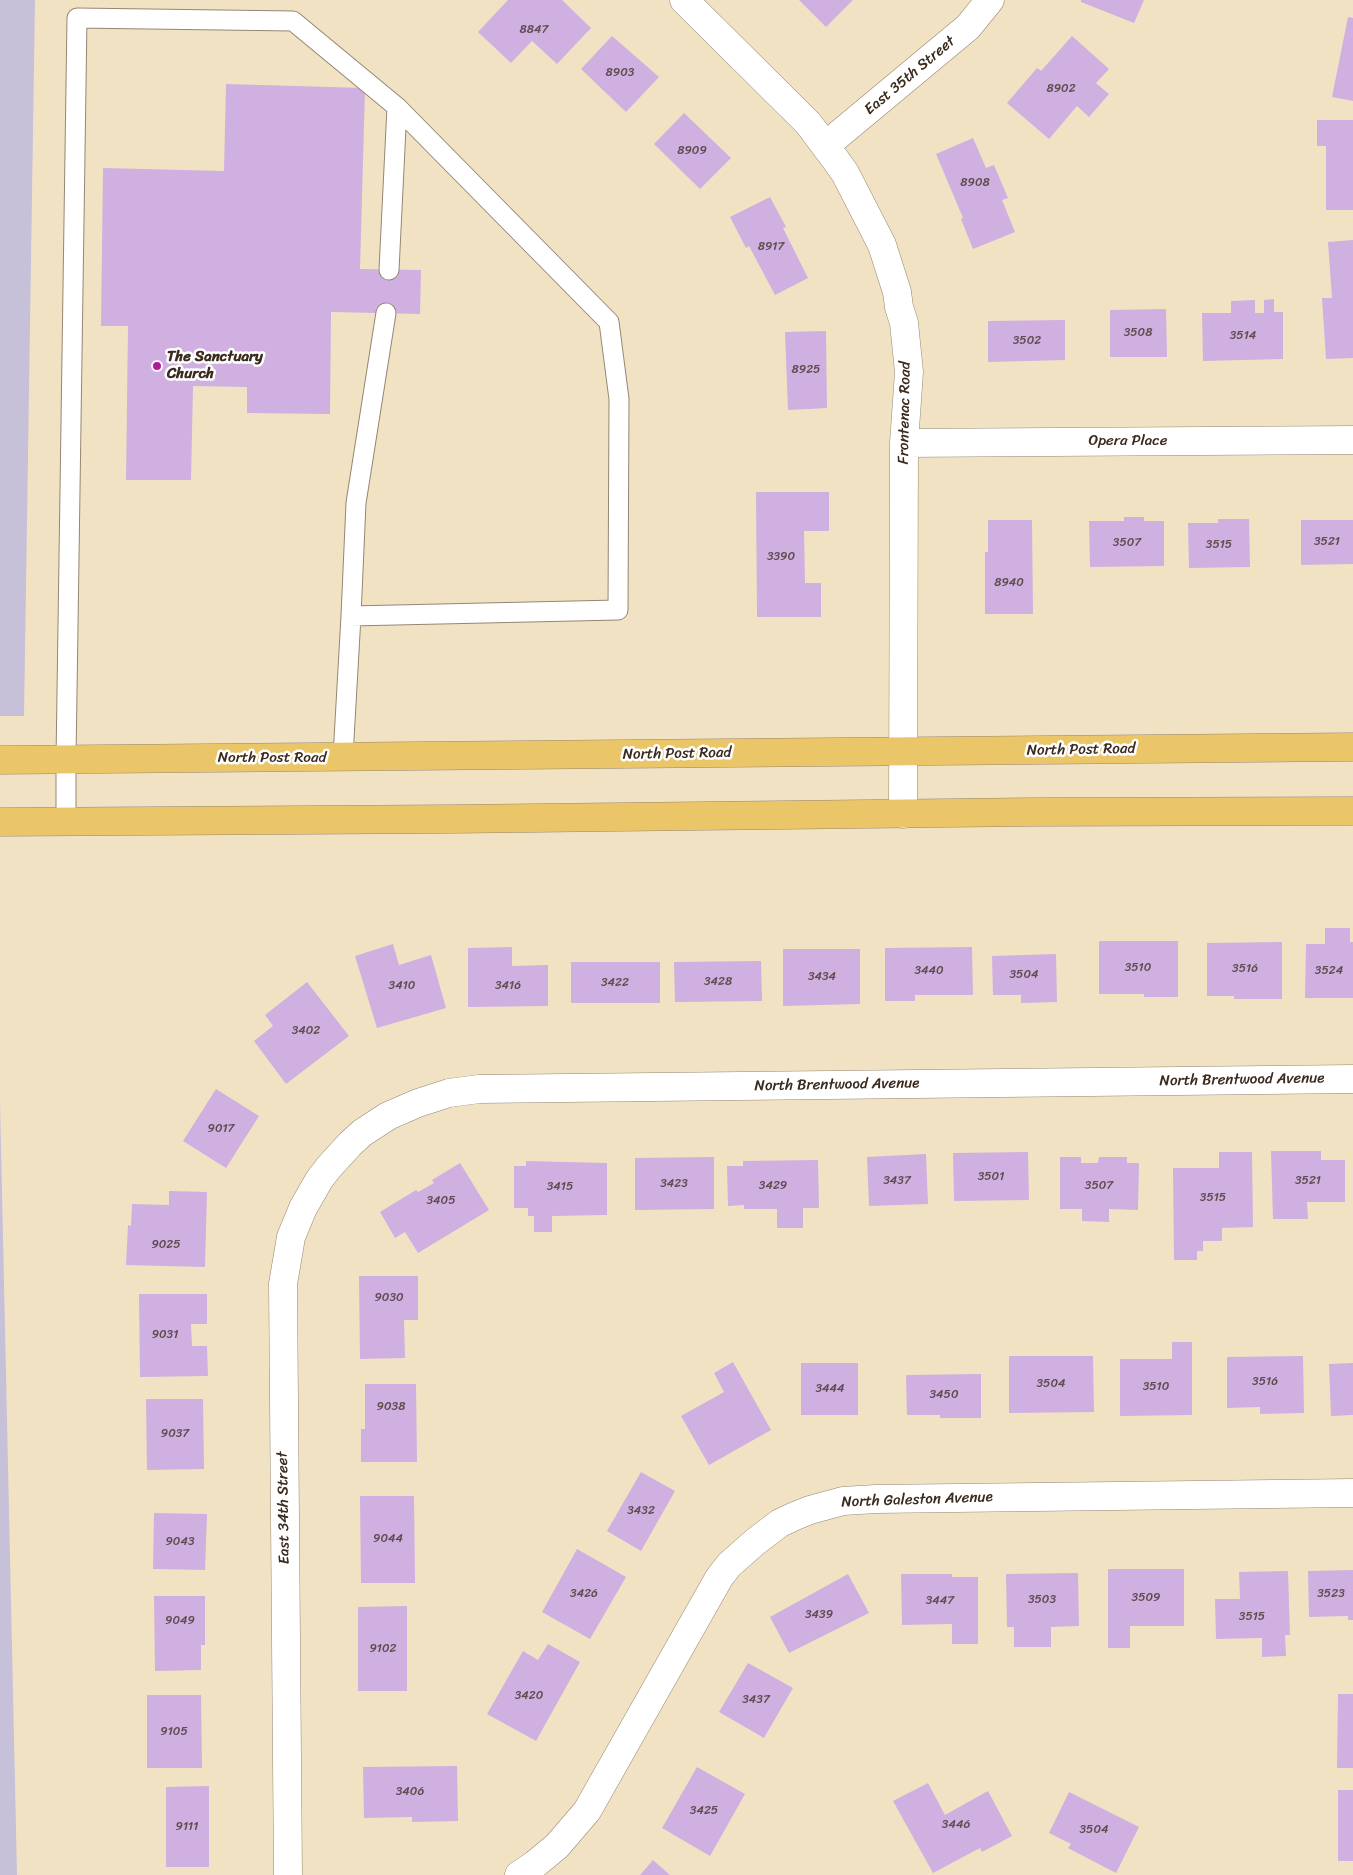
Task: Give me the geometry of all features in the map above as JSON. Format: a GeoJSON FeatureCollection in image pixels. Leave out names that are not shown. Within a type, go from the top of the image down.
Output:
{"type":"FeatureCollection","features":[{"type":"Feature","properties":{"kind":"main road","name":"North Post Road"},"geometry":{"type":"LineString","coordinates":[[0,760],[1353,747]]}},
{"type":"Feature","properties":{"kind":"main road"},"geometry":{"type":"LineString","coordinates":[[0,822],[1353,811]]}},
{"type":"Feature","properties":{"kind":"street","name":"Frontenac Road"},"geometry":{"type":"LineString","coordinates":[[684,0],[808,123],[845,173],[882,245],[897,292],[904,323],[909,372],[904,443],[903,814]]}},
{"type":"Feature","properties":{"kind":"street","name":"East 35th Street"},"geometry":{"type":"LineString","coordinates":[[825,146],[968,27],[990,0]]}},
{"type":"Feature","properties":{"kind":"street","name":"Opera Place"},"geometry":{"type":"LineString","coordinates":[[904,443],[1353,440]]}},
{"type":"Feature","properties":{"kind":"street","name":"North Brentwood Avenue"},"geometry":{"type":"LineString","coordinates":[[339,1155],[362,1133],[388,1116],[434,1097],[464,1090],[1353,1079]]}},
{"type":"Feature","properties":{"kind":"street","name":"East 34th Street"},"geometry":{"type":"LineString","coordinates":[[288,1875],[283,1284],[291,1237],[296,1222],[319,1180],[339,1155]]}},
{"type":"Feature","properties":{"kind":"street","name":"North Galeston Avenue"},"geometry":{"type":"LineString","coordinates":[[519,1875],[557,1846],[587,1811],[719,1578],[729,1565],[754,1542],[780,1523],[795,1516],[843,1501],[876,1499],[1353,1493]]}},
{"type":"Feature","properties":{"kind":"lane"},"geometry":{"type":"LineString","coordinates":[[66,821],[76,18],[293,21],[397,107],[609,322],[620,399],[618,610],[351,616]]}},
{"type":"Feature","properties":{"kind":"lane"},"geometry":{"type":"LineString","coordinates":[[389,270],[397,107]]}},
{"type":"Feature","properties":{"kind":"lane"},"geometry":{"type":"LineString","coordinates":[[343,757],[356,503],[386,313]]}},
{"type":"Feature","properties":{"kind":"shaded area"},"geometry":{"type":"Polygon","coordinates":[[[0,0],[35,0],[24,716],[0,716],[0,0]]]}},
{"type":"Feature","properties":{"kind":"shaded area"},"geometry":{"type":"Polygon","coordinates":[[[0,1101],[17,1875],[0,1875],[0,1101]]]}},
{"type":"Feature","properties":{"kind":"building"},"geometry":{"type":"Polygon","coordinates":[[[508,0],[562,0],[591,28],[557,64],[532,41],[511,63],[478,32],[508,0]]]}},
{"type":"Feature","properties":{"kind":"building"},"geometry":{"type":"Polygon","coordinates":[[[799,0],[853,0],[826,27],[799,0]]]}},
{"type":"Feature","properties":{"kind":"building"},"geometry":{"type":"Polygon","coordinates":[[[1081,0],[1144,0],[1134,23],[1081,2],[1081,0]]]}},
{"type":"Feature","properties":{"kind":"building"},"geometry":{"type":"Polygon","coordinates":[[[1348,17],[1353,18],[1353,101],[1332,97],[1348,17]]]}},
{"type":"Feature","properties":{"kind":"building"},"geometry":{"type":"Polygon","coordinates":[[[612,36],[659,77],[626,112],[581,69],[612,36]]]}},
{"type":"Feature","properties":{"kind":"building"},"geometry":{"type":"Polygon","coordinates":[[[1072,36],[1109,69],[1096,83],[1109,94],[1089,117],[1077,106],[1049,139],[1007,103],[1037,68],[1041,71],[1072,36]]]}},
{"type":"Feature","properties":{"kind":"building"},"geometry":{"type":"Polygon","coordinates":[[[226,84],[365,88],[360,269],[421,270],[420,314],[331,312],[330,414],[247,413],[247,387],[193,386],[191,480],[126,480],[128,326],[101,326],[103,168],[224,171],[226,84]]]}},
{"type":"Feature","properties":{"kind":"building"},"geometry":{"type":"Polygon","coordinates":[[[684,113],[731,158],[700,189],[654,144],[684,113]]]}},
{"type":"Feature","properties":{"kind":"building"},"geometry":{"type":"Polygon","coordinates":[[[1317,120],[1353,120],[1353,210],[1326,210],[1326,146],[1317,146],[1317,120]]]}},
{"type":"Feature","properties":{"kind":"building"},"geometry":{"type":"Polygon","coordinates":[[[973,138],[986,168],[994,165],[1008,198],[1002,200],[1015,232],[973,249],[961,219],[963,218],[936,154],[973,138]]]}},
{"type":"Feature","properties":{"kind":"building"},"geometry":{"type":"Polygon","coordinates":[[[770,197],[786,227],[783,228],[808,278],[775,295],[749,246],[746,248],[730,217],[770,197]]]}},
{"type":"Feature","properties":{"kind":"building"},"geometry":{"type":"Polygon","coordinates":[[[1353,240],[1353,358],[1326,359],[1322,298],[1332,298],[1328,242],[1353,240]]]}},
{"type":"Feature","properties":{"kind":"building"},"geometry":{"type":"Polygon","coordinates":[[[1274,299],[1274,312],[1283,312],[1283,359],[1203,361],[1202,313],[1231,313],[1231,301],[1255,300],[1255,313],[1264,313],[1264,300],[1274,299]]]}},
{"type":"Feature","properties":{"kind":"building"},"geometry":{"type":"Polygon","coordinates":[[[1166,309],[1167,357],[1110,357],[1110,310],[1166,309]]]}},
{"type":"Feature","properties":{"kind":"building"},"geometry":{"type":"Polygon","coordinates":[[[1065,320],[1065,360],[988,362],[988,321],[1065,320]]]}},
{"type":"Feature","properties":{"kind":"building"},"geometry":{"type":"Polygon","coordinates":[[[826,331],[827,408],[788,410],[785,332],[826,331]]]}},
{"type":"Feature","properties":{"kind":"building"},"geometry":{"type":"Polygon","coordinates":[[[756,492],[829,492],[829,531],[804,531],[805,583],[821,583],[821,617],[757,617],[756,492]]]}},
{"type":"Feature","properties":{"kind":"building"},"geometry":{"type":"Polygon","coordinates":[[[1124,517],[1144,517],[1144,521],[1164,521],[1164,566],[1090,567],[1089,521],[1124,521],[1124,517]]]}},
{"type":"Feature","properties":{"kind":"building"},"geometry":{"type":"Polygon","coordinates":[[[1218,519],[1249,519],[1250,567],[1189,568],[1188,523],[1218,523],[1218,519]]]}},
{"type":"Feature","properties":{"kind":"building"},"geometry":{"type":"Polygon","coordinates":[[[988,520],[1032,520],[1033,614],[985,614],[985,552],[988,552],[988,520]]]}},
{"type":"Feature","properties":{"kind":"building"},"geometry":{"type":"Polygon","coordinates":[[[1301,520],[1353,520],[1353,564],[1301,565],[1301,520]]]}},
{"type":"Feature","properties":{"kind":"building"},"geometry":{"type":"Polygon","coordinates":[[[1325,928],[1350,928],[1350,942],[1353,942],[1353,998],[1305,998],[1306,944],[1325,944],[1325,928]]]}},
{"type":"Feature","properties":{"kind":"building"},"geometry":{"type":"Polygon","coordinates":[[[1099,941],[1178,941],[1178,997],[1144,997],[1144,994],[1099,994],[1099,941]]]}},
{"type":"Feature","properties":{"kind":"building"},"geometry":{"type":"Polygon","coordinates":[[[1282,942],[1282,999],[1234,999],[1234,996],[1207,996],[1207,943],[1282,942]]]}},
{"type":"Feature","properties":{"kind":"building"},"geometry":{"type":"Polygon","coordinates":[[[393,944],[399,965],[431,955],[446,1008],[377,1028],[355,956],[393,944]]]}},
{"type":"Feature","properties":{"kind":"building"},"geometry":{"type":"Polygon","coordinates":[[[512,947],[512,966],[548,965],[548,1006],[468,1007],[468,948],[512,947]]]}},
{"type":"Feature","properties":{"kind":"building"},"geometry":{"type":"Polygon","coordinates":[[[972,947],[973,995],[915,995],[915,1001],[885,1001],[885,948],[972,947]]]}},
{"type":"Feature","properties":{"kind":"building"},"geometry":{"type":"Polygon","coordinates":[[[783,949],[860,949],[860,1004],[783,1006],[783,949]]]}},
{"type":"Feature","properties":{"kind":"building"},"geometry":{"type":"Polygon","coordinates":[[[1056,954],[1057,1002],[1021,1003],[1021,995],[993,995],[992,956],[1056,954]]]}},
{"type":"Feature","properties":{"kind":"building"},"geometry":{"type":"Polygon","coordinates":[[[761,961],[762,1001],[675,1002],[674,962],[761,961]]]}},
{"type":"Feature","properties":{"kind":"building"},"geometry":{"type":"Polygon","coordinates":[[[571,962],[660,962],[660,1003],[571,1003],[571,962]]]}},
{"type":"Feature","properties":{"kind":"building"},"geometry":{"type":"Polygon","coordinates":[[[307,982],[349,1036],[286,1084],[254,1041],[273,1026],[265,1015],[307,982]]]}},
{"type":"Feature","properties":{"kind":"building"},"geometry":{"type":"Polygon","coordinates":[[[216,1089],[259,1116],[226,1168],[183,1141],[216,1089]]]}},
{"type":"Feature","properties":{"kind":"building"},"geometry":{"type":"Polygon","coordinates":[[[1271,1151],[1321,1151],[1321,1160],[1345,1160],[1345,1202],[1307,1202],[1308,1219],[1273,1219],[1271,1151]]]}},
{"type":"Feature","properties":{"kind":"building"},"geometry":{"type":"Polygon","coordinates":[[[1028,1152],[1029,1200],[954,1201],[953,1153],[1028,1152]]]}},
{"type":"Feature","properties":{"kind":"building"},"geometry":{"type":"Polygon","coordinates":[[[1219,1152],[1252,1152],[1253,1227],[1222,1228],[1222,1241],[1203,1241],[1203,1251],[1197,1251],[1197,1260],[1174,1260],[1173,1168],[1219,1168],[1219,1152]]]}},
{"type":"Feature","properties":{"kind":"building"},"geometry":{"type":"Polygon","coordinates":[[[926,1154],[928,1204],[869,1206],[867,1157],[926,1154]]]}},
{"type":"Feature","properties":{"kind":"building"},"geometry":{"type":"Polygon","coordinates":[[[714,1157],[714,1209],[635,1210],[635,1158],[714,1157]]]}},
{"type":"Feature","properties":{"kind":"building"},"geometry":{"type":"Polygon","coordinates":[[[1060,1157],[1081,1157],[1081,1163],[1098,1163],[1099,1157],[1127,1157],[1127,1163],[1139,1163],[1138,1210],[1109,1209],[1109,1222],[1082,1221],[1082,1209],[1060,1209],[1060,1157]]]}},
{"type":"Feature","properties":{"kind":"building"},"geometry":{"type":"Polygon","coordinates":[[[818,1160],[819,1208],[803,1208],[803,1228],[777,1228],[777,1209],[744,1209],[744,1205],[728,1206],[727,1166],[743,1166],[743,1161],[818,1160]]]}},
{"type":"Feature","properties":{"kind":"building"},"geometry":{"type":"Polygon","coordinates":[[[526,1161],[607,1163],[607,1215],[552,1216],[552,1232],[534,1232],[534,1216],[528,1216],[528,1208],[514,1208],[514,1166],[526,1166],[526,1161]]]}},
{"type":"Feature","properties":{"kind":"building"},"geometry":{"type":"Polygon","coordinates":[[[460,1163],[489,1210],[418,1253],[405,1232],[395,1238],[380,1212],[416,1190],[418,1192],[434,1183],[432,1180],[460,1163]]]}},
{"type":"Feature","properties":{"kind":"building"},"geometry":{"type":"Polygon","coordinates":[[[169,1191],[207,1192],[205,1267],[126,1265],[128,1225],[131,1226],[132,1204],[169,1205],[169,1191]]]}},
{"type":"Feature","properties":{"kind":"building"},"geometry":{"type":"Polygon","coordinates":[[[359,1276],[418,1276],[418,1320],[404,1320],[405,1358],[360,1359],[359,1276]]]}},
{"type":"Feature","properties":{"kind":"building"},"geometry":{"type":"Polygon","coordinates":[[[139,1294],[207,1294],[207,1324],[191,1324],[192,1346],[207,1346],[208,1376],[140,1377],[139,1294]]]}},
{"type":"Feature","properties":{"kind":"building"},"geometry":{"type":"Polygon","coordinates":[[[1172,1342],[1192,1342],[1192,1415],[1120,1416],[1120,1359],[1172,1359],[1172,1342]]]}},
{"type":"Feature","properties":{"kind":"building"},"geometry":{"type":"Polygon","coordinates":[[[1009,1356],[1093,1356],[1094,1412],[1009,1413],[1009,1356]]]}},
{"type":"Feature","properties":{"kind":"building"},"geometry":{"type":"Polygon","coordinates":[[[1303,1356],[1304,1413],[1260,1414],[1260,1407],[1227,1408],[1227,1357],[1303,1356]]]}},
{"type":"Feature","properties":{"kind":"building"},"geometry":{"type":"Polygon","coordinates":[[[733,1362],[771,1430],[709,1465],[681,1416],[724,1392],[714,1373],[733,1362]]]}},
{"type":"Feature","properties":{"kind":"building"},"geometry":{"type":"Polygon","coordinates":[[[801,1363],[858,1363],[858,1415],[801,1415],[801,1363]]]}},
{"type":"Feature","properties":{"kind":"building"},"geometry":{"type":"Polygon","coordinates":[[[1353,1363],[1353,1415],[1331,1416],[1329,1364],[1353,1363]]]}},
{"type":"Feature","properties":{"kind":"building"},"geometry":{"type":"Polygon","coordinates":[[[981,1374],[981,1418],[940,1418],[940,1415],[907,1415],[906,1375],[981,1374]]]}},
{"type":"Feature","properties":{"kind":"building"},"geometry":{"type":"Polygon","coordinates":[[[365,1384],[416,1384],[417,1462],[361,1462],[361,1429],[365,1429],[365,1384]]]}},
{"type":"Feature","properties":{"kind":"building"},"geometry":{"type":"Polygon","coordinates":[[[146,1399],[203,1399],[204,1469],[147,1470],[146,1399]]]}},
{"type":"Feature","properties":{"kind":"building"},"geometry":{"type":"Polygon","coordinates":[[[641,1472],[675,1491],[641,1551],[607,1531],[641,1472]]]}},
{"type":"Feature","properties":{"kind":"building"},"geometry":{"type":"Polygon","coordinates":[[[360,1496],[414,1496],[415,1583],[361,1583],[360,1496]]]}},
{"type":"Feature","properties":{"kind":"building"},"geometry":{"type":"Polygon","coordinates":[[[154,1513],[207,1514],[205,1570],[153,1569],[154,1513]]]}},
{"type":"Feature","properties":{"kind":"building"},"geometry":{"type":"Polygon","coordinates":[[[577,1549],[626,1577],[590,1639],[542,1612],[577,1549]]]}},
{"type":"Feature","properties":{"kind":"building"},"geometry":{"type":"Polygon","coordinates":[[[1108,1569],[1184,1569],[1184,1626],[1130,1626],[1130,1648],[1108,1648],[1108,1569]]]}},
{"type":"Feature","properties":{"kind":"building"},"geometry":{"type":"Polygon","coordinates":[[[1353,1570],[1353,1620],[1348,1620],[1348,1616],[1309,1617],[1308,1571],[1353,1570]]]}},
{"type":"Feature","properties":{"kind":"building"},"geometry":{"type":"Polygon","coordinates":[[[1288,1571],[1290,1635],[1285,1635],[1286,1656],[1262,1657],[1262,1638],[1216,1639],[1215,1599],[1240,1599],[1239,1572],[1288,1571]]]}},
{"type":"Feature","properties":{"kind":"building"},"geometry":{"type":"Polygon","coordinates":[[[1078,1573],[1079,1626],[1051,1627],[1051,1647],[1014,1647],[1014,1627],[1007,1627],[1006,1574],[1078,1573]]]}},
{"type":"Feature","properties":{"kind":"building"},"geometry":{"type":"Polygon","coordinates":[[[848,1574],[869,1613],[789,1653],[770,1617],[848,1574]]]}},
{"type":"Feature","properties":{"kind":"building"},"geometry":{"type":"Polygon","coordinates":[[[901,1574],[952,1574],[952,1577],[978,1577],[978,1644],[952,1644],[952,1624],[902,1625],[901,1574]]]}},
{"type":"Feature","properties":{"kind":"building"},"geometry":{"type":"Polygon","coordinates":[[[154,1596],[205,1596],[205,1645],[201,1645],[201,1670],[155,1671],[154,1596]]]}},
{"type":"Feature","properties":{"kind":"building"},"geometry":{"type":"Polygon","coordinates":[[[407,1606],[407,1691],[358,1691],[358,1607],[407,1606]]]}},
{"type":"Feature","properties":{"kind":"building"},"geometry":{"type":"Polygon","coordinates":[[[548,1644],[580,1662],[536,1741],[487,1714],[523,1651],[538,1660],[548,1644]]]}},
{"type":"Feature","properties":{"kind":"building"},"geometry":{"type":"Polygon","coordinates":[[[748,1663],[793,1688],[764,1738],[719,1712],[748,1663]]]}},
{"type":"Feature","properties":{"kind":"building"},"geometry":{"type":"Polygon","coordinates":[[[1338,1694],[1353,1694],[1353,1768],[1337,1768],[1338,1694]]]}},
{"type":"Feature","properties":{"kind":"building"},"geometry":{"type":"Polygon","coordinates":[[[147,1695],[201,1695],[202,1768],[147,1768],[147,1695]]]}},
{"type":"Feature","properties":{"kind":"building"},"geometry":{"type":"Polygon","coordinates":[[[457,1766],[458,1821],[412,1822],[412,1817],[364,1818],[363,1767],[457,1766]]]}},
{"type":"Feature","properties":{"kind":"building"},"geometry":{"type":"Polygon","coordinates":[[[697,1767],[745,1794],[710,1856],[662,1828],[697,1767]]]}},
{"type":"Feature","properties":{"kind":"building"},"geometry":{"type":"Polygon","coordinates":[[[928,1783],[945,1815],[988,1791],[1012,1836],[982,1852],[980,1848],[933,1873],[893,1801],[928,1783]]]}},
{"type":"Feature","properties":{"kind":"building"},"geometry":{"type":"Polygon","coordinates":[[[209,1786],[209,1867],[166,1867],[166,1787],[209,1786]]]}},
{"type":"Feature","properties":{"kind":"building"},"geometry":{"type":"Polygon","coordinates":[[[1338,1790],[1353,1790],[1353,1861],[1338,1861],[1338,1790]]]}},
{"type":"Feature","properties":{"kind":"building"},"geometry":{"type":"Polygon","coordinates":[[[1069,1792],[1139,1827],[1116,1873],[1068,1848],[1071,1844],[1049,1833],[1069,1792]]]}},
{"type":"Feature","properties":{"kind":"building"},"geometry":{"type":"Polygon","coordinates":[[[653,1860],[670,1875],[640,1875],[653,1860]]]}},
{"type":"Feature","properties":{"kind":"place","name":"The Sanctuary Church"},"geometry":{"type":"Point","coordinates":[157,366]}}]}
